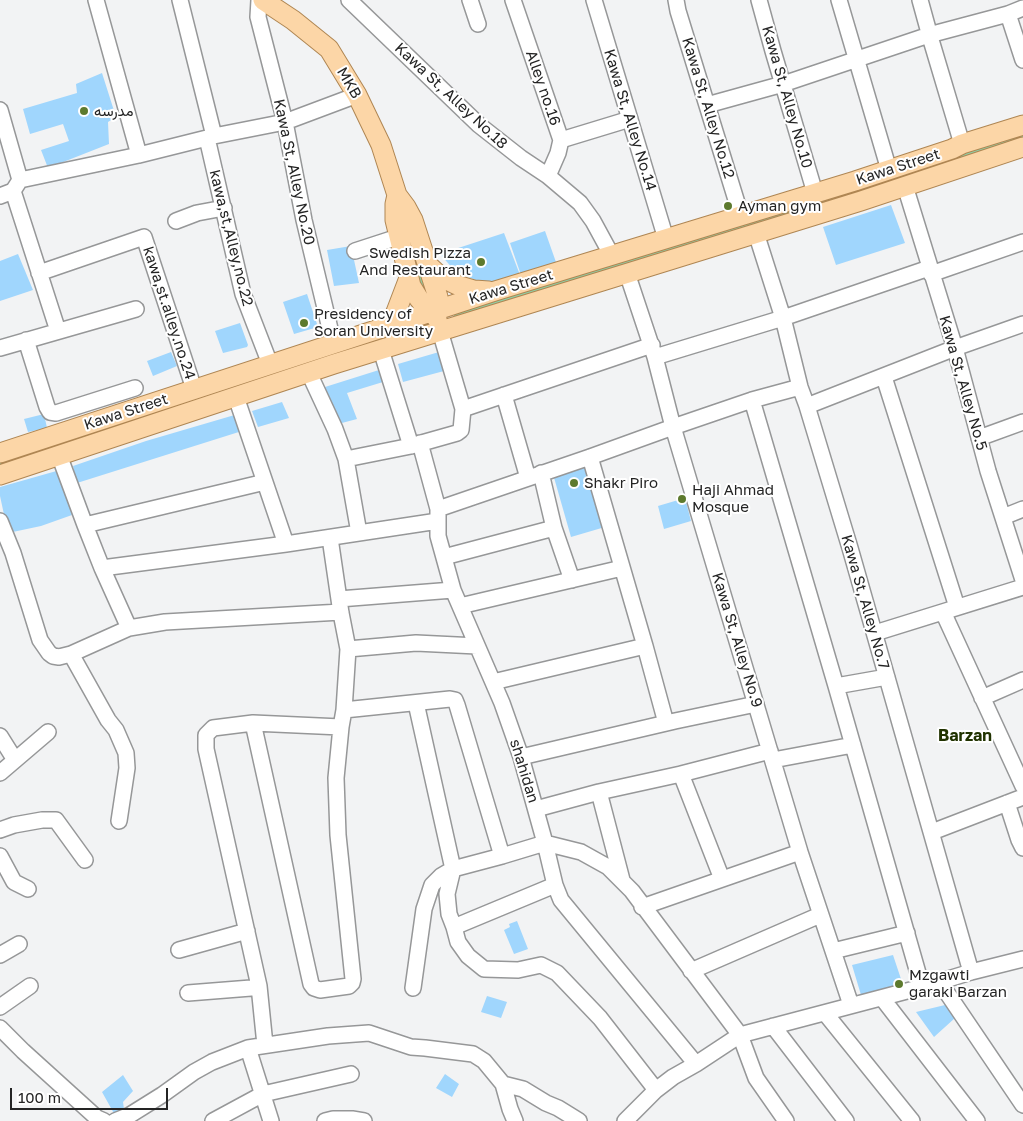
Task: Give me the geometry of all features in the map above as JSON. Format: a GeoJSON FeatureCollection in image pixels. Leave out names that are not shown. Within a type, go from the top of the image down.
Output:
{"type":"FeatureCollection","features":[{"type":"Feature","properties":{"kind":"main road","name":"MKB"},"geometry":{"type":"LineString","coordinates":[[263,0],[293,20],[329,49],[357,95],[381,145],[397,195]]}},
{"type":"Feature","properties":{"kind":"main road","name":"Kawa Street"},"geometry":{"type":"LineString","coordinates":[[0,453],[270,364],[390,327],[495,291],[889,170],[1023,125]]}},
{"type":"Feature","properties":{"kind":"main road","name":"Kawa Street"},"geometry":{"type":"LineString","coordinates":[[0,475],[309,373],[905,186],[1023,147]]}},
{"type":"Feature","properties":{"kind":"main road"},"geometry":{"type":"LineString","coordinates":[[397,195],[394,212],[396,229],[411,286],[424,305],[434,312],[440,331]]}},
{"type":"Feature","properties":{"kind":"main road"},"geometry":{"type":"LineString","coordinates":[[397,195],[413,220],[428,265],[438,297],[438,304],[434,312]]}},
{"type":"Feature","properties":{"kind":"main road"},"geometry":{"type":"LineString","coordinates":[[428,265],[441,277],[457,285],[474,290],[495,291]]}},
{"type":"Feature","properties":{"kind":"main road"},"geometry":{"type":"LineString","coordinates":[[390,327],[409,278]]}},
{"type":"Feature","properties":{"kind":"street"},"geometry":{"type":"LineString","coordinates":[[96,0],[139,155]]}},
{"type":"Feature","properties":{"kind":"street","name":"kawa,st,Alley,no.22"},"geometry":{"type":"LineString","coordinates":[[180,0],[243,294],[270,364]]}},
{"type":"Feature","properties":{"kind":"street","name":"Kawa St, Alley No.20"},"geometry":{"type":"LineString","coordinates":[[259,0],[258,17],[285,122],[304,220],[335,344]]}},
{"type":"Feature","properties":{"kind":"street","name":"Kawa St, Alley No.18"},"geometry":{"type":"LineString","coordinates":[[349,0],[479,125],[521,158],[548,176],[580,203],[593,220],[612,256]]}},
{"type":"Feature","properties":{"kind":"street"},"geometry":{"type":"LineString","coordinates":[[470,0],[478,24]]}},
{"type":"Feature","properties":{"kind":"street","name":"Alley no.16"},"geometry":{"type":"LineString","coordinates":[[513,0],[561,140],[558,153],[548,176]]}},
{"type":"Feature","properties":{"kind":"street","name":"Kawa St, Alley No.14"},"geometry":{"type":"LineString","coordinates":[[594,0],[666,240]]}},
{"type":"Feature","properties":{"kind":"street","name":"Kawa St, Alley No.12"},"geometry":{"type":"LineString","coordinates":[[676,0],[741,216]]}},
{"type":"Feature","properties":{"kind":"street","name":"Kawa St, Alley No.10"},"geometry":{"type":"LineString","coordinates":[[759,0],[815,193]]}},
{"type":"Feature","properties":{"kind":"street"},"geometry":{"type":"LineString","coordinates":[[839,0],[889,170]]}},
{"type":"Feature","properties":{"kind":"street"},"geometry":{"type":"LineString","coordinates":[[920,0],[962,144]]}},
{"type":"Feature","properties":{"kind":"street"},"geometry":{"type":"LineString","coordinates":[[707,105],[783,84],[929,36],[1023,8]]}},
{"type":"Feature","properties":{"kind":"street"},"geometry":{"type":"LineString","coordinates":[[1008,14],[1022,60]]}},
{"type":"Feature","properties":{"kind":"street"},"geometry":{"type":"LineString","coordinates":[[11,189],[210,137],[285,122],[357,95]]}},
{"type":"Feature","properties":{"kind":"street"},"geometry":{"type":"LineString","coordinates":[[0,110],[11,189],[58,331]]}},
{"type":"Feature","properties":{"kind":"street"},"geometry":{"type":"LineString","coordinates":[[561,140],[630,119]]}},
{"type":"Feature","properties":{"kind":"street","name":"Kawa St, Alley No.5"},"geometry":{"type":"LineString","coordinates":[[905,186],[1023,580]]}},
{"type":"Feature","properties":{"kind":"street"},"geometry":{"type":"LineString","coordinates":[[176,221],[197,213],[224,208]]}},
{"type":"Feature","properties":{"kind":"street","name":"Kawa St, Alley No.7"},"geometry":{"type":"LineString","coordinates":[[756,233],[783,318],[800,387],[808,406],[971,972]]}},
{"type":"Feature","properties":{"kind":"street","name":"kawa,st.alley.no.24"},"geometry":{"type":"LineString","coordinates":[[39,273],[144,237],[194,389]]}},
{"type":"Feature","properties":{"kind":"street"},"geometry":{"type":"LineString","coordinates":[[355,251],[398,237]]}},
{"type":"Feature","properties":{"kind":"street"},"geometry":{"type":"LineString","coordinates":[[463,409],[653,351],[783,318],[1023,242]]}},
{"type":"Feature","properties":{"kind":"street","name":"Kawa St, Alley No.9"},"geometry":{"type":"LineString","coordinates":[[627,273],[653,351],[673,426],[800,852],[852,1006]]}},
{"type":"Feature","properties":{"kind":"street"},"geometry":{"type":"LineString","coordinates":[[0,348],[136,308]]}},
{"type":"Feature","properties":{"kind":"street"},"geometry":{"type":"LineString","coordinates":[[808,406],[955,348],[1023,324]]}},
{"type":"Feature","properties":{"kind":"street"},"geometry":{"type":"LineString","coordinates":[[346,459],[415,444],[461,430],[463,409],[440,331]]}},
{"type":"Feature","properties":{"kind":"street"},"geometry":{"type":"LineString","coordinates":[[26,340],[50,412],[56,413],[135,388]]}},
{"type":"Feature","properties":{"kind":"street","name":"shahidan"},"geometry":{"type":"LineString","coordinates":[[381,350],[438,515],[438,536],[453,590],[502,703],[521,757],[555,885],[561,900],[696,1064]]}},
{"type":"Feature","properties":{"kind":"street"},"geometry":{"type":"LineString","coordinates":[[309,373],[335,429],[346,459],[359,533]]}},
{"type":"Feature","properties":{"kind":"street"},"geometry":{"type":"LineString","coordinates":[[884,377],[950,610],[982,698],[1023,786]]}},
{"type":"Feature","properties":{"kind":"street"},"geometry":{"type":"LineString","coordinates":[[102,568],[330,538],[438,515],[535,476],[673,426],[752,400],[800,387]]}},
{"type":"Feature","properties":{"kind":"street"},"geometry":{"type":"LineString","coordinates":[[504,395],[572,580]]}},
{"type":"Feature","properties":{"kind":"street"},"geometry":{"type":"LineString","coordinates":[[236,397],[286,544]]}},
{"type":"Feature","properties":{"kind":"street"},"geometry":{"type":"LineString","coordinates":[[752,400],[922,987]]}},
{"type":"Feature","properties":{"kind":"street"},"geometry":{"type":"LineString","coordinates":[[979,438],[1023,422]]}},
{"type":"Feature","properties":{"kind":"street"},"geometry":{"type":"LineString","coordinates":[[59,455],[85,526],[129,628]]}},
{"type":"Feature","properties":{"kind":"street"},"geometry":{"type":"LineString","coordinates":[[590,456],[666,723]]}},
{"type":"Feature","properties":{"kind":"street"},"geometry":{"type":"LineString","coordinates":[[85,526],[265,482]]}},
{"type":"Feature","properties":{"kind":"street"},"geometry":{"type":"LineString","coordinates":[[1003,517],[1023,509]]}},
{"type":"Feature","properties":{"kind":"street"},"geometry":{"type":"LineString","coordinates":[[0,520],[40,640],[53,656],[59,657],[71,654],[129,628],[165,622],[340,605],[453,590]]}},
{"type":"Feature","properties":{"kind":"street"},"geometry":{"type":"LineString","coordinates":[[444,557],[554,528]]}},
{"type":"Feature","properties":{"kind":"street"},"geometry":{"type":"LineString","coordinates":[[252,723],[311,984],[314,988],[320,990],[349,986],[352,984],[353,979],[338,835],[336,778],[340,727],[344,710],[348,648],[330,538]]}},
{"type":"Feature","properties":{"kind":"street"},"geometry":{"type":"LineString","coordinates":[[460,606],[622,568]]}},
{"type":"Feature","properties":{"kind":"street"},"geometry":{"type":"LineString","coordinates":[[874,633],[1023,587]]}},
{"type":"Feature","properties":{"kind":"street"},"geometry":{"type":"LineString","coordinates":[[348,648],[416,643],[477,646]]}},
{"type":"Feature","properties":{"kind":"street"},"geometry":{"type":"LineString","coordinates":[[493,682],[645,646]]}},
{"type":"Feature","properties":{"kind":"street"},"geometry":{"type":"LineString","coordinates":[[71,654],[108,720],[116,730],[126,753],[127,768],[119,821]]}},
{"type":"Feature","properties":{"kind":"street"},"geometry":{"type":"LineString","coordinates":[[836,686],[887,677]]}},
{"type":"Feature","properties":{"kind":"street"},"geometry":{"type":"LineString","coordinates":[[982,698],[1023,680]]}},
{"type":"Feature","properties":{"kind":"street"},"geometry":{"type":"LineString","coordinates":[[344,710],[455,700],[502,856]]}},
{"type":"Feature","properties":{"kind":"street"},"geometry":{"type":"LineString","coordinates":[[416,703],[452,869],[448,894],[449,914],[458,942],[468,956],[484,969],[518,970],[541,965],[557,972],[600,1018],[656,1090]]}},
{"type":"Feature","properties":{"kind":"street"},"geometry":{"type":"LineString","coordinates":[[521,757],[756,704]]}},
{"type":"Feature","properties":{"kind":"street"},"geometry":{"type":"LineString","coordinates":[[265,1045],[259,986],[206,749],[206,735],[213,728],[252,723],[340,727]]}},
{"type":"Feature","properties":{"kind":"street"},"geometry":{"type":"LineString","coordinates":[[0,773],[48,732]]}},
{"type":"Feature","properties":{"kind":"street"},"geometry":{"type":"LineString","coordinates":[[0,736],[15,760]]}},
{"type":"Feature","properties":{"kind":"street"},"geometry":{"type":"LineString","coordinates":[[536,809],[598,792],[772,755],[853,745]]}},
{"type":"Feature","properties":{"kind":"street"},"geometry":{"type":"LineString","coordinates":[[681,774],[722,879]]}},
{"type":"Feature","properties":{"kind":"street"},"geometry":{"type":"LineString","coordinates":[[598,792],[622,882]]}},
{"type":"Feature","properties":{"kind":"street"},"geometry":{"type":"LineString","coordinates":[[932,832],[1023,797]]}},
{"type":"Feature","properties":{"kind":"street"},"geometry":{"type":"LineString","coordinates":[[1007,803],[1023,848]]}},
{"type":"Feature","properties":{"kind":"street"},"geometry":{"type":"LineString","coordinates":[[0,830],[23,823],[56,820],[85,860]]}},
{"type":"Feature","properties":{"kind":"street"},"geometry":{"type":"LineString","coordinates":[[413,988],[424,909],[432,885],[440,876],[452,869],[545,843],[581,852],[608,867],[632,892],[740,1036],[756,1078],[786,1121]]}},
{"type":"Feature","properties":{"kind":"street"},"geometry":{"type":"LineString","coordinates":[[642,907],[800,852]]}},
{"type":"Feature","properties":{"kind":"street"},"geometry":{"type":"LineString","coordinates":[[0,856],[14,882],[28,889]]}},
{"type":"Feature","properties":{"kind":"street"},"geometry":{"type":"LineString","coordinates":[[454,927],[555,885]]}},
{"type":"Feature","properties":{"kind":"street"},"geometry":{"type":"LineString","coordinates":[[691,971],[820,915]]}},
{"type":"Feature","properties":{"kind":"street"},"geometry":{"type":"LineString","coordinates":[[179,950],[247,931]]}},
{"type":"Feature","properties":{"kind":"street"},"geometry":{"type":"LineString","coordinates":[[833,951],[907,933]]}},
{"type":"Feature","properties":{"kind":"street"},"geometry":{"type":"LineString","coordinates":[[0,955],[18,944]]}},
{"type":"Feature","properties":{"kind":"street"},"geometry":{"type":"LineString","coordinates":[[625,1121],[656,1090],[673,1077],[740,1036],[1023,959]]}},
{"type":"Feature","properties":{"kind":"street"},"geometry":{"type":"LineString","coordinates":[[939,981],[1023,1104]]}},
{"type":"Feature","properties":{"kind":"street"},"geometry":{"type":"LineString","coordinates":[[0,1007],[30,986]]}},
{"type":"Feature","properties":{"kind":"street"},"geometry":{"type":"LineString","coordinates":[[188,993],[259,986]]}},
{"type":"Feature","properties":{"kind":"street"},"geometry":{"type":"LineString","coordinates":[[882,998],[977,1121]]}},
{"type":"Feature","properties":{"kind":"street"},"geometry":{"type":"LineString","coordinates":[[826,1013],[912,1121]]}},
{"type":"Feature","properties":{"kind":"street"},"geometry":{"type":"LineString","coordinates":[[773,1026],[846,1121]]}},
{"type":"Feature","properties":{"kind":"street"},"geometry":{"type":"LineString","coordinates":[[0,1028],[97,1118],[104,1121]]}},
{"type":"Feature","properties":{"kind":"street"},"geometry":{"type":"LineString","coordinates":[[115,1121],[130,1116],[194,1072],[212,1062],[248,1048],[328,1036],[369,1033],[411,1047],[473,1054],[484,1060],[503,1084],[515,1121]]}},
{"type":"Feature","properties":{"kind":"street"},"geometry":{"type":"LineString","coordinates":[[248,1048],[271,1121]]}},
{"type":"Feature","properties":{"kind":"street"},"geometry":{"type":"LineString","coordinates":[[213,1121],[263,1094],[351,1074]]}},
{"type":"Feature","properties":{"kind":"street"},"geometry":{"type":"LineString","coordinates":[[503,1084],[523,1089],[579,1121]]}},
{"type":"Feature","properties":{"kind":"street"},"geometry":{"type":"LineString","coordinates":[[325,1121],[333,1119],[364,1121]]}},
{"type":"Feature","properties":{"kind":"green space"},"geometry":{"type":"Polygon","coordinates":[[[1023,132],[1023,139],[455,320],[453,317],[456,312],[1023,132]]]}},
{"type":"Feature","properties":{"kind":"green space"},"geometry":{"type":"Polygon","coordinates":[[[405,219],[432,294],[427,299],[420,293],[405,219]]]}},
{"type":"Feature","properties":{"kind":"green space"},"geometry":{"type":"Polygon","coordinates":[[[420,325],[421,328],[0,465],[0,460],[420,325]]]}},
{"type":"Feature","properties":{"kind":"building"},"geometry":{"type":"Polygon","coordinates":[[[102,73],[116,117],[108,122],[109,144],[48,168],[41,150],[69,141],[63,124],[30,134],[23,109],[77,93],[76,84],[102,73]]]}},
{"type":"Feature","properties":{"kind":"building"},"geometry":{"type":"Polygon","coordinates":[[[891,205],[905,243],[836,265],[823,227],[891,205]]]}},
{"type":"Feature","properties":{"kind":"building"},"geometry":{"type":"Polygon","coordinates":[[[545,231],[557,265],[521,275],[510,243],[545,231]]]}},
{"type":"Feature","properties":{"kind":"building","name":"Swedish Pizza And Restaurant"},"geometry":{"type":"Polygon","coordinates":[[[504,233],[520,275],[498,281],[477,281],[454,270],[440,254],[504,233]]]}},
{"type":"Feature","properties":{"kind":"building"},"geometry":{"type":"Polygon","coordinates":[[[351,246],[359,283],[334,286],[327,250],[351,246]]]}},
{"type":"Feature","properties":{"kind":"building"},"geometry":{"type":"Polygon","coordinates":[[[18,254],[33,290],[0,301],[0,261],[18,254]]]}},
{"type":"Feature","properties":{"kind":"building"},"geometry":{"type":"Polygon","coordinates":[[[307,294],[318,327],[294,334],[283,302],[307,294]]]}},
{"type":"Feature","properties":{"kind":"building"},"geometry":{"type":"Polygon","coordinates":[[[240,323],[248,345],[247,347],[223,353],[215,331],[240,323]]]}},
{"type":"Feature","properties":{"kind":"building"},"geometry":{"type":"Polygon","coordinates":[[[171,352],[177,366],[153,376],[147,361],[171,352]]]}},
{"type":"Feature","properties":{"kind":"building"},"geometry":{"type":"Polygon","coordinates":[[[439,352],[444,371],[403,382],[398,364],[439,352]]]}},
{"type":"Feature","properties":{"kind":"building"},"geometry":{"type":"Polygon","coordinates":[[[379,370],[383,382],[347,393],[357,419],[338,424],[325,387],[379,370]]]}},
{"type":"Feature","properties":{"kind":"building"},"geometry":{"type":"Polygon","coordinates":[[[282,402],[289,418],[258,427],[252,411],[282,402]]]}},
{"type":"Feature","properties":{"kind":"building"},"geometry":{"type":"Polygon","coordinates":[[[44,414],[47,428],[28,432],[24,419],[44,414]]]}},
{"type":"Feature","properties":{"kind":"building"},"geometry":{"type":"Polygon","coordinates":[[[238,414],[242,431],[77,483],[73,466],[146,441],[238,414]]]}},
{"type":"Feature","properties":{"kind":"building"},"geometry":{"type":"Polygon","coordinates":[[[587,464],[605,527],[571,537],[553,474],[587,464]]]}},
{"type":"Feature","properties":{"kind":"building"},"geometry":{"type":"Polygon","coordinates":[[[60,470],[72,515],[41,526],[8,533],[0,496],[0,487],[60,470]]]}},
{"type":"Feature","properties":{"kind":"building"},"geometry":{"type":"Polygon","coordinates":[[[685,498],[691,521],[664,529],[658,506],[685,498]]]}},
{"type":"Feature","properties":{"kind":"building"},"geometry":{"type":"Polygon","coordinates":[[[517,921],[528,949],[514,954],[504,930],[510,927],[509,924],[517,921]]]}},
{"type":"Feature","properties":{"kind":"building"},"geometry":{"type":"Polygon","coordinates":[[[893,955],[903,985],[861,995],[852,965],[893,955]]]}},
{"type":"Feature","properties":{"kind":"building"},"geometry":{"type":"Polygon","coordinates":[[[487,996],[507,1002],[501,1018],[481,1012],[487,996]]]}},
{"type":"Feature","properties":{"kind":"building"},"geometry":{"type":"Polygon","coordinates":[[[945,1005],[955,1018],[934,1037],[916,1012],[945,1005]]]}},
{"type":"Feature","properties":{"kind":"building"},"geometry":{"type":"Polygon","coordinates":[[[445,1074],[459,1084],[452,1097],[436,1088],[445,1074]]]}},
{"type":"Feature","properties":{"kind":"building"},"geometry":{"type":"Polygon","coordinates":[[[123,1075],[133,1091],[123,1102],[124,1109],[116,1117],[102,1092],[123,1075]]]}},
{"type":"Feature","properties":{"kind":"place","name":"مدرسە"},"geometry":{"type":"Point","coordinates":[84,111]}},
{"type":"Feature","properties":{"kind":"place","name":"Ayman gym"},"geometry":{"type":"Point","coordinates":[728,206]}},
{"type":"Feature","properties":{"kind":"place","name":"Swedish Pizza And Restaurant"},"geometry":{"type":"Point","coordinates":[481,262]}},
{"type":"Feature","properties":{"kind":"place","name":"Presidency of Soran University"},"geometry":{"type":"Point","coordinates":[304,323]}},
{"type":"Feature","properties":{"kind":"place","name":"Shakr Piro"},"geometry":{"type":"Point","coordinates":[574,483]}},
{"type":"Feature","properties":{"kind":"place","name":"Haji Ahmad Mosque"},"geometry":{"type":"Point","coordinates":[682,499]}},
{"type":"Feature","properties":{"kind":"place","name":"Mzgawti garaki Barzan"},"geometry":{"type":"Point","coordinates":[899,984]}},
{"type":"Feature","properties":{"kind":"district","name":"Barzan"},"geometry":{"type":"Point","coordinates":[965,736]}}]}
